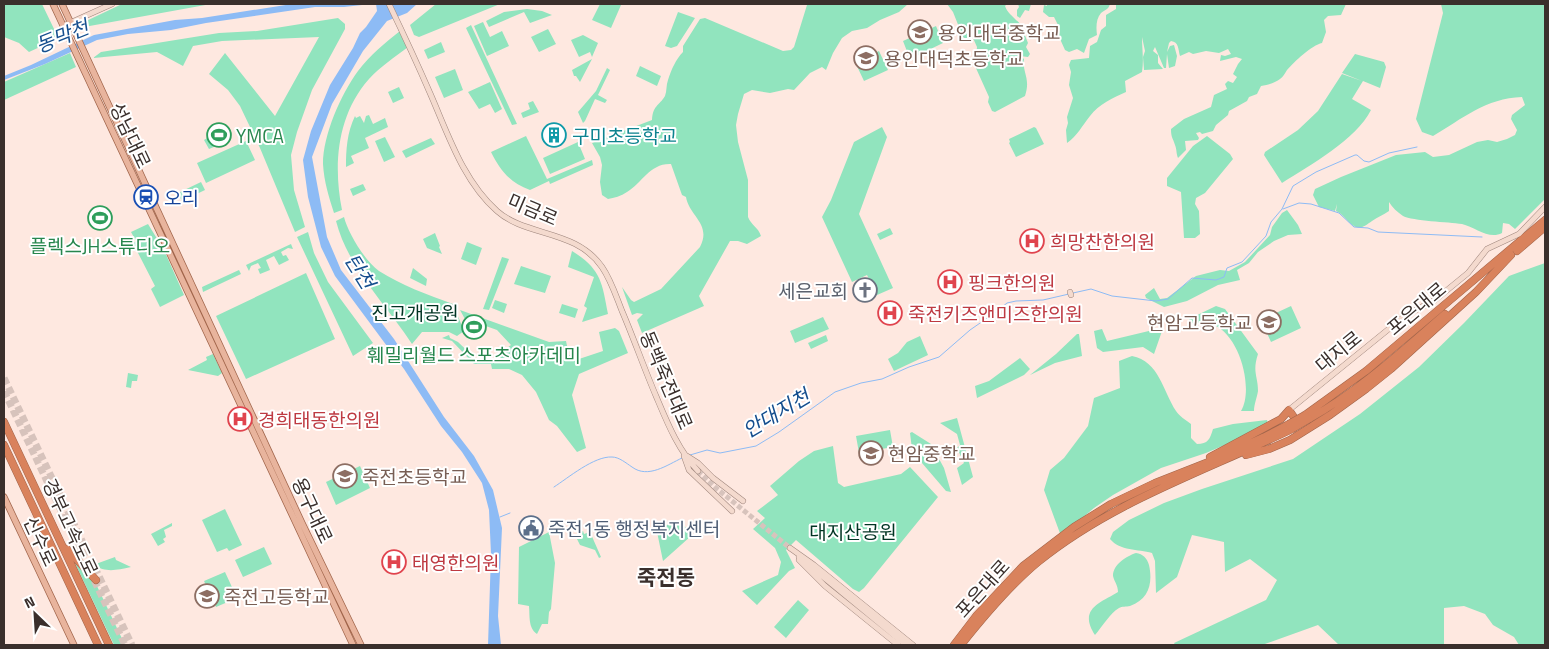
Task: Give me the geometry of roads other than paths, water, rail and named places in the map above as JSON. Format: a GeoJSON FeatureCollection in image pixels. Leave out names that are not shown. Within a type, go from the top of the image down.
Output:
{"type":"FeatureCollection","features":[{"type":"Feature","properties":{"kind":"highway","name":"포은대로"},"geometry":{"type":"LineString","coordinates":[[1307,417],[1366,371],[1545,220]]}},
{"type":"Feature","properties":{"kind":"highway","name":"포은대로"},"geometry":{"type":"LineString","coordinates":[[1307,417],[1327,409],[1391,361],[1545,227]]}},
{"type":"Feature","properties":{"kind":"highway"},"geometry":{"type":"LineString","coordinates":[[1515,237],[1522,236],[1537,228]]}},
{"type":"Feature","properties":{"kind":"highway"},"geometry":{"type":"LineString","coordinates":[[1194,474],[1280,445],[1330,416],[1391,369],[1476,292],[1512,255]]}},
{"type":"Feature","properties":{"kind":"highway"},"geometry":{"type":"LineString","coordinates":[[1060,542],[1074,527],[1111,504],[1183,471],[1270,426],[1281,420],[1289,410],[1303,432]]}},
{"type":"Feature","properties":{"kind":"highway"},"geometry":{"type":"LineString","coordinates":[[1038,559],[1060,542],[1158,488],[1247,451],[1307,417]]}},
{"type":"Feature","properties":{"kind":"highway"},"geometry":{"type":"LineString","coordinates":[[1268,418],[1270,426]]}},
{"type":"Feature","properties":{"kind":"highway","name":"경부고속도로"},"geometry":{"type":"LineString","coordinates":[[4,422],[109,645]]}},
{"type":"Feature","properties":{"kind":"highway"},"geometry":{"type":"LineString","coordinates":[[1183,471],[1290,427]]}},
{"type":"Feature","properties":{"kind":"highway","name":"경부고속도로"},"geometry":{"type":"LineString","coordinates":[[4,445],[98,645]]}},
{"type":"Feature","properties":{"kind":"highway"},"geometry":{"type":"LineString","coordinates":[[55,529],[68,551],[96,580]]}},
{"type":"Feature","properties":{"kind":"highway","name":"포은대로"},"geometry":{"type":"LineString","coordinates":[[954,645],[977,615],[1023,566],[1038,559]]}},
{"type":"Feature","properties":{"kind":"highway","name":"포은대로"},"geometry":{"type":"LineString","coordinates":[[961,645],[993,606],[1038,559]]}},
{"type":"Feature","properties":{"kind":"main road","name":"성남대로"},"geometry":{"type":"LineString","coordinates":[[53,4],[237,388]]}},
{"type":"Feature","properties":{"kind":"main road","name":"성남대로"},"geometry":{"type":"LineString","coordinates":[[62,4],[237,388]]}},
{"type":"Feature","properties":{"kind":"main road"},"geometry":{"type":"LineString","coordinates":[[65,29],[112,4]]}},
{"type":"Feature","properties":{"kind":"main road","name":"미금로"},"geometry":{"type":"LineString","coordinates":[[389,4],[447,132],[476,190],[491,206],[504,216],[518,223],[573,242],[593,257],[607,276],[625,317]]}},
{"type":"Feature","properties":{"kind":"main road","name":"대지로"},"geometry":{"type":"LineString","coordinates":[[1289,410],[1406,315],[1435,300],[1468,273],[1487,249],[1515,237],[1545,207]]}},
{"type":"Feature","properties":{"kind":"main road","name":"동백죽전대로"},"geometry":{"type":"LineString","coordinates":[[625,317],[665,418],[683,454],[686,467],[732,510]]}},
{"type":"Feature","properties":{"kind":"main road","name":"용구대로"},"geometry":{"type":"LineString","coordinates":[[237,388],[296,526],[353,645]]}},
{"type":"Feature","properties":{"kind":"main road","name":"용구대로"},"geometry":{"type":"LineString","coordinates":[[237,388],[361,645]]}},
{"type":"Feature","properties":{"kind":"main road"},"geometry":{"type":"LineString","coordinates":[[683,454],[743,501]]}},
{"type":"Feature","properties":{"kind":"main road"},"geometry":{"type":"LineString","coordinates":[[696,464],[698,471]]}},
{"type":"Feature","properties":{"kind":"main road","name":"신수로"},"geometry":{"type":"LineString","coordinates":[[4,497],[74,645]]}},
{"type":"Feature","properties":{"kind":"main road"},"geometry":{"type":"LineString","coordinates":[[898,645],[807,570],[790,548],[804,556],[906,645]]}},
{"type":"Feature","properties":{"kind":"main road"},"geometry":{"type":"LineString","coordinates":[[842,591],[874,613],[913,645]]}},
{"type":"Feature","properties":{"kind":"water"},"geometry":{"type":"Polygon","coordinates":[[[292,4],[371,4],[344,7],[315,7],[97,40],[45,64],[4,80],[4,76],[94,35],[175,20],[202,18],[292,4]]]}},
{"type":"Feature","properties":{"kind":"water","name":"탄천"},"geometry":{"type":"Polygon","coordinates":[[[376,4],[417,4],[407,13],[387,21],[363,51],[332,104],[312,157],[327,237],[341,270],[394,339],[444,417],[474,456],[493,490],[502,528],[498,616],[501,645],[488,645],[491,554],[489,510],[482,483],[462,452],[441,426],[404,369],[335,276],[321,247],[308,197],[303,160],[311,131],[330,85],[360,33],[377,11],[376,4]]]}},
{"type":"Feature","properties":{"kind":"waterway"},"geometry":{"type":"LineString","coordinates":[[1073,293],[1091,289],[1112,296],[1156,301],[1168,299],[1192,278],[1216,280],[1224,277],[1227,268],[1242,262],[1266,236],[1271,222],[1282,209],[1293,186],[1316,172],[1355,155],[1369,162],[1389,153],[1417,147]]}},
{"type":"Feature","properties":{"kind":"waterway"},"geometry":{"type":"LineString","coordinates":[[1283,209],[1299,203],[1311,204],[1339,213],[1354,227],[1368,228],[1378,232],[1482,237]]}},
{"type":"Feature","properties":{"kind":"waterway","name":"안대지천"},"geometry":{"type":"LineString","coordinates":[[690,455],[707,450],[720,453],[756,446],[835,392],[861,383],[882,379],[939,357],[970,330],[1007,303],[1043,300],[1069,294]]}},
{"type":"Feature","properties":{"kind":"waterway","name":"안대지천"},"geometry":{"type":"LineString","coordinates":[[554,487],[589,464],[605,458],[617,458],[644,472],[657,470],[682,458]]}},
{"type":"Feature","properties":{"kind":"waterway","name":"안대지천"},"geometry":{"type":"LineString","coordinates":[[500,517],[510,513]]}},
{"type":"Feature","properties":{"kind":"tunnel"},"geometry":{"type":"LineString","coordinates":[[4,378],[132,645]]}},
{"type":"Feature","properties":{"kind":"tunnel"},"geometry":{"type":"LineString","coordinates":[[4,391],[125,645]]}},
{"type":"Feature","properties":{"kind":"tunnel"},"geometry":{"type":"LineString","coordinates":[[698,471],[790,548]]}},
{"type":"Feature","properties":{"kind":"place","name":"용인대덕중학교"},"geometry":{"type":"Point","coordinates":[920,32]}},
{"type":"Feature","properties":{"kind":"place","name":"용인대덕초등학교"},"geometry":{"type":"Point","coordinates":[866,58]}},
{"type":"Feature","properties":{"kind":"place","name":"YMCA"},"geometry":{"type":"Point","coordinates":[219,135]}},
{"type":"Feature","properties":{"kind":"place","name":"구미초등학교"},"geometry":{"type":"Point","coordinates":[554,135]}},
{"type":"Feature","properties":{"kind":"place","name":"오리"},"geometry":{"type":"Point","coordinates":[146,197]}},
{"type":"Feature","properties":{"kind":"place","name":"플렉스JH스튜디오"},"geometry":{"type":"Point","coordinates":[100,218]}},
{"type":"Feature","properties":{"kind":"place","name":"희망찬한의원"},"geometry":{"type":"Point","coordinates":[1032,241]}},
{"type":"Feature","properties":{"kind":"place","name":"핑크한의원"},"geometry":{"type":"Point","coordinates":[950,282]}},
{"type":"Feature","properties":{"kind":"place","name":"세은교회"},"geometry":{"type":"Point","coordinates":[865,290]}},
{"type":"Feature","properties":{"kind":"place","name":"죽전키즈앤미즈한의원"},"geometry":{"type":"Point","coordinates":[890,313]}},
{"type":"Feature","properties":{"kind":"place","name":"현암고등학교"},"geometry":{"type":"Point","coordinates":[1269,322]}},
{"type":"Feature","properties":{"kind":"place","name":"훼밀리월드 스포츠아카데미"},"geometry":{"type":"Point","coordinates":[474,327]}},
{"type":"Feature","properties":{"kind":"place","name":"경희태동한의원"},"geometry":{"type":"Point","coordinates":[240,419]}},
{"type":"Feature","properties":{"kind":"place","name":"현암중학교"},"geometry":{"type":"Point","coordinates":[871,453]}},
{"type":"Feature","properties":{"kind":"place","name":"죽전초등학교"},"geometry":{"type":"Point","coordinates":[345,476]}},
{"type":"Feature","properties":{"kind":"place","name":"죽전1동 행정복지센터"},"geometry":{"type":"Point","coordinates":[531,528]}},
{"type":"Feature","properties":{"kind":"place","name":"태영한의원"},"geometry":{"type":"Point","coordinates":[394,562]}},
{"type":"Feature","properties":{"kind":"place","name":"죽전고등학교"},"geometry":{"type":"Point","coordinates":[207,596]}},
{"type":"Feature","properties":{"kind":"district","name":"죽전동"},"geometry":{"type":"Point","coordinates":[666,577]}},
{"type":"Feature","properties":{"kind":"water label","name":"동막천"},"geometry":{"type":"Point","coordinates":[62,36]}},
{"type":"Feature","properties":{"kind":"park label","name":"진고개공원"},"geometry":{"type":"Point","coordinates":[415,312]}},
{"type":"Feature","properties":{"kind":"park label","name":"대지산공원"},"geometry":{"type":"Point","coordinates":[853,531]}}]}
